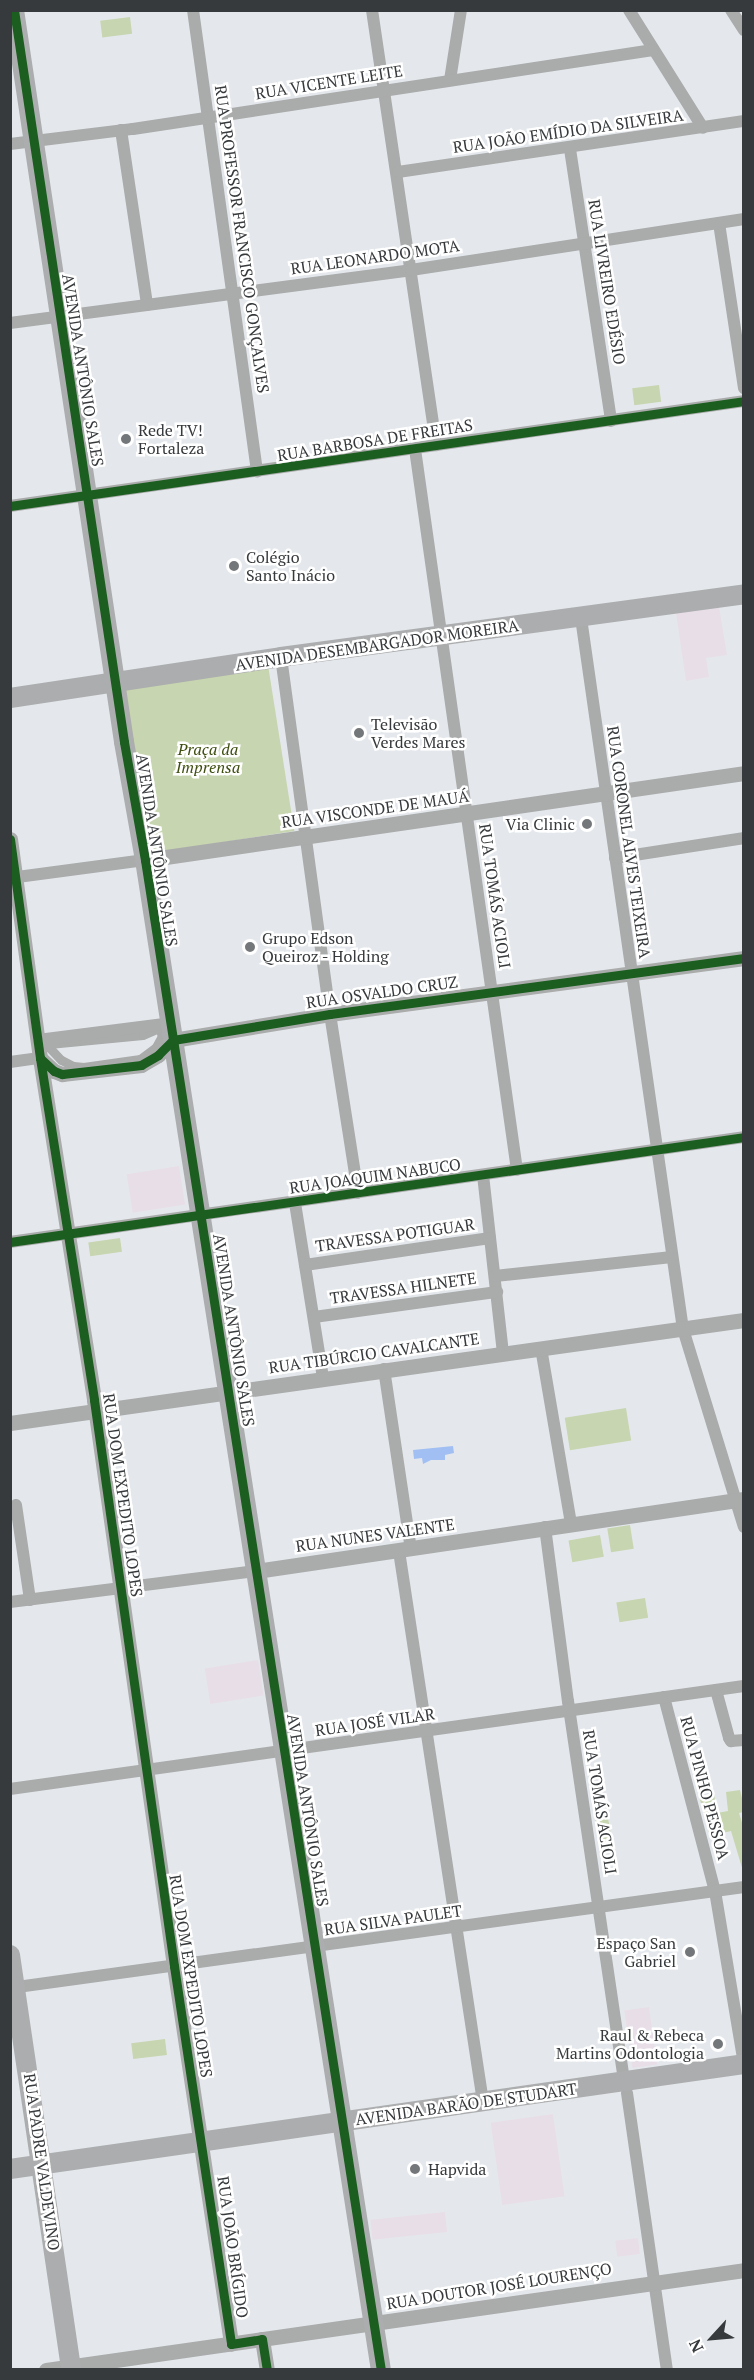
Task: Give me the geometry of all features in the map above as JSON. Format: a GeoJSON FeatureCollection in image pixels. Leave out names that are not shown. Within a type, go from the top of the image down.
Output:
{"type":"FeatureCollection","features":[{"type":"Feature","properties":{"kind":"main road","name":"AVENIDA ANTÔNIO SALES"},"geometry":{"type":"LineString","coordinates":[[14,10],[114,675],[145,860],[167,1030],[201,1215],[313,1947],[381,2370]]}},
{"type":"Feature","properties":{"kind":"main road","name":"AVENIDA DESEMBARGADOR MOREIRA"},"geometry":{"type":"LineString","coordinates":[[10,685],[281,657],[744,582]]}},
{"type":"Feature","properties":{"kind":"main road","name":"AVENIDA DESEMBARGADOR MOREIRA"},"geometry":{"type":"LineString","coordinates":[[10,698],[114,675],[440,630],[581,618],[744,594]]}},
{"type":"Feature","properties":{"kind":"main road","name":"RUA PADRE VALDEVINO"},"geometry":{"type":"LineString","coordinates":[[10,1955],[13,1988],[44,2170],[71,2368]]}},
{"type":"Feature","properties":{"kind":"main road","name":"AVENIDA BARÃO DE STUDART"},"geometry":{"type":"LineString","coordinates":[[10,2169],[44,2170],[203,2148],[625,2088],[743,2067]]}},
{"type":"Feature","properties":{"kind":"main road","name":"AVENIDA BARÃO DE STUDART"},"geometry":{"type":"LineString","coordinates":[[343,2127],[483,2102],[625,2088]]}},
{"type":"Feature","properties":{"kind":"main road","name":"AVENIDA BARÃO DE STUDART"},"geometry":{"type":"LineString","coordinates":[[10,2182],[44,2170]]}},
{"type":"Feature","properties":{"kind":"street","name":"RUA PROFESSOR FRANCISCO GONÇALVES"},"geometry":{"type":"LineString","coordinates":[[193,10],[234,292],[257,472]]}},
{"type":"Feature","properties":{"kind":"street"},"geometry":{"type":"LineString","coordinates":[[372,10],[398,172],[436,445]]}},
{"type":"Feature","properties":{"kind":"street"},"geometry":{"type":"LineString","coordinates":[[450,80],[461,10]]}},
{"type":"Feature","properties":{"kind":"street"},"geometry":{"type":"LineString","coordinates":[[628,10],[703,128]]}},
{"type":"Feature","properties":{"kind":"street"},"geometry":{"type":"LineString","coordinates":[[731,10],[744,30]]}},
{"type":"Feature","properties":{"kind":"street","name":"RUA VICENTE LEITE"},"geometry":{"type":"LineString","coordinates":[[10,144],[121,130],[653,50]]}},
{"type":"Feature","properties":{"kind":"street","name":"RUA JOÃO EMÍDIO DA SILVEIRA"},"geometry":{"type":"LineString","coordinates":[[398,172],[570,149],[744,121]]}},
{"type":"Feature","properties":{"kind":"street"},"geometry":{"type":"LineString","coordinates":[[121,130],[147,305]]}},
{"type":"Feature","properties":{"kind":"street","name":"RUA LIVREIRO EDÉSIO"},"geometry":{"type":"LineString","coordinates":[[570,149],[611,421]]}},
{"type":"Feature","properties":{"kind":"street","name":"RUA LEONARDO MOTA"},"geometry":{"type":"LineString","coordinates":[[10,323],[411,270],[744,219]]}},
{"type":"Feature","properties":{"kind":"street"},"geometry":{"type":"LineString","coordinates":[[719,223],[744,388]]}},
{"type":"Feature","properties":{"kind":"street","name":"RUA BARBOSA DE FREITAS"},"geometry":{"type":"LineString","coordinates":[[10,506],[744,401]]}},
{"type":"Feature","properties":{"kind":"street","name":"RUA TOMÁS ACIOLI"},"geometry":{"type":"LineString","coordinates":[[416,449],[517,1170]]}},
{"type":"Feature","properties":{"kind":"street","name":"RUA CORONEL ALVES TEIXEIRA"},"geometry":{"type":"LineString","coordinates":[[581,618],[683,1329],[739,1500],[744,1527]]}},
{"type":"Feature","properties":{"kind":"street"},"geometry":{"type":"LineString","coordinates":[[281,657],[330,1014],[358,1193]]}},
{"type":"Feature","properties":{"kind":"street","name":"RUA VISCONDE DE MAUÁ"},"geometry":{"type":"LineString","coordinates":[[13,878],[307,838],[744,773]]}},
{"type":"Feature","properties":{"kind":"street"},"geometry":{"type":"LineString","coordinates":[[615,858],[744,838]]}},
{"type":"Feature","properties":{"kind":"street","name":"RUA DOM EXPEDITO LOPES"},"geometry":{"type":"LineString","coordinates":[[10,839],[13,878],[69,1234],[174,1966],[203,2148]]}},
{"type":"Feature","properties":{"kind":"street","name":"RUA OSVALDO CRUZ"},"geometry":{"type":"LineString","coordinates":[[38,1040],[330,1014],[744,958]]}},
{"type":"Feature","properties":{"kind":"street"},"geometry":{"type":"LineString","coordinates":[[167,1030],[156,1047],[140,1059],[84,1067],[73,1066],[61,1060],[49,1044],[143,1035],[148,1031],[167,1030]]}},
{"type":"Feature","properties":{"kind":"street"},"geometry":{"type":"LineString","coordinates":[[10,1062],[40,1058],[54,1071],[62,1074],[141,1065],[158,1055],[167,1030]]}},
{"type":"Feature","properties":{"kind":"street","name":"RUA JOAQUIM NABUCO"},"geometry":{"type":"LineString","coordinates":[[10,1242],[744,1137]]}},
{"type":"Feature","properties":{"kind":"street"},"geometry":{"type":"LineString","coordinates":[[483,1175],[503,1352]]}},
{"type":"Feature","properties":{"kind":"street"},"geometry":{"type":"LineString","coordinates":[[295,1203],[324,1378]]}},
{"type":"Feature","properties":{"kind":"street","name":"TRAVESSA POTIGUAR"},"geometry":{"type":"LineString","coordinates":[[305,1265],[490,1238]]}},
{"type":"Feature","properties":{"kind":"street"},"geometry":{"type":"LineString","coordinates":[[495,1276],[672,1257]]}},
{"type":"Feature","properties":{"kind":"street","name":"TRAVESSA HILNETE"},"geometry":{"type":"LineString","coordinates":[[314,1317],[497,1292]]}},
{"type":"Feature","properties":{"kind":"street","name":"RUA TIBÚRCIO CAVALCANTE"},"geometry":{"type":"LineString","coordinates":[[10,1423],[95,1409],[744,1320]]}},
{"type":"Feature","properties":{"kind":"street"},"geometry":{"type":"LineString","coordinates":[[541,1348],[571,1523]]}},
{"type":"Feature","properties":{"kind":"street"},"geometry":{"type":"LineString","coordinates":[[384,1369],[425,1732],[483,2102]]}},
{"type":"Feature","properties":{"kind":"street","name":"RUA NUNES VALENTE"},"geometry":{"type":"LineString","coordinates":[[10,1602],[256,1571],[739,1500]]}},
{"type":"Feature","properties":{"kind":"street"},"geometry":{"type":"LineString","coordinates":[[16,1505],[30,1600]]}},
{"type":"Feature","properties":{"kind":"street","name":"RUA TOMÁS ACIOLI"},"geometry":{"type":"LineString","coordinates":[[546,1527],[569,1710],[667,2370]]}},
{"type":"Feature","properties":{"kind":"street","name":"RUA JOSÉ VILAR"},"geometry":{"type":"LineString","coordinates":[[10,1789],[744,1686]]}},
{"type":"Feature","properties":{"kind":"street"},"geometry":{"type":"LineString","coordinates":[[716,1690],[729,1738],[731,1741],[744,1740]]}},
{"type":"Feature","properties":{"kind":"street","name":"RUA PINHO PESSOA"},"geometry":{"type":"LineString","coordinates":[[664,1697],[715,1891],[743,2067]]}},
{"type":"Feature","properties":{"kind":"street","name":"RUA SILVA PAULET"},"geometry":{"type":"LineString","coordinates":[[13,1988],[744,1887]]}},
{"type":"Feature","properties":{"kind":"street","name":"RUA JOÃO BRÍGIDO"},"geometry":{"type":"LineString","coordinates":[[203,2148],[231,2344]]}},
{"type":"Feature","properties":{"kind":"street","name":"RUA DOUTOR JOSÉ LOURENÇO"},"geometry":{"type":"LineString","coordinates":[[46,2370],[374,2324],[654,2281],[744,2270]]}},
{"type":"Feature","properties":{"kind":"street","name":"RUA JOÃO BRÍGIDO"},"geometry":{"type":"LineString","coordinates":[[262,2339],[267,2370]]}},
{"type":"Feature","properties":{"kind":"shaded area"},"geometry":{"type":"Polygon","coordinates":[[[719,607],[727,655],[706,658],[709,677],[686,681],[676,613],[719,607]]]}},
{"type":"Feature","properties":{"kind":"shaded area"},"geometry":{"type":"Polygon","coordinates":[[[179,1166],[185,1205],[133,1213],[127,1174],[179,1166]]]}},
{"type":"Feature","properties":{"kind":"shaded area"},"geometry":{"type":"Polygon","coordinates":[[[258,1660],[264,1696],[210,1704],[205,1668],[258,1660]]]}},
{"type":"Feature","properties":{"kind":"shaded area"},"geometry":{"type":"Polygon","coordinates":[[[649,2007],[657,2064],[632,2068],[624,2010],[649,2007]]]}},
{"type":"Feature","properties":{"kind":"shaded area"},"geometry":{"type":"Polygon","coordinates":[[[553,2114],[565,2196],[502,2205],[491,2123],[553,2114]]]}},
{"type":"Feature","properties":{"kind":"shaded area"},"geometry":{"type":"Polygon","coordinates":[[[445,2212],[447,2232],[373,2240],[370,2220],[445,2212]]]}},
{"type":"Feature","properties":{"kind":"shaded area"},"geometry":{"type":"Polygon","coordinates":[[[638,2238],[640,2254],[617,2257],[615,2241],[638,2238]]]}},
{"type":"Feature","properties":{"kind":"green space"},"geometry":{"type":"Polygon","coordinates":[[[130,17],[132,34],[102,38],[100,21],[130,17]]]}},
{"type":"Feature","properties":{"kind":"green space"},"geometry":{"type":"Polygon","coordinates":[[[659,385],[661,402],[634,405],[632,388],[659,385]]]}},
{"type":"Feature","properties":{"kind":"green space","name":"Praça da Imprensa"},"geometry":{"type":"Polygon","coordinates":[[[268,665],[294,831],[149,854],[123,688],[268,665]]]}},
{"type":"Feature","properties":{"kind":"green space"},"geometry":{"type":"Polygon","coordinates":[[[120,1238],[122,1252],[90,1256],[88,1242],[120,1238]]]}},
{"type":"Feature","properties":{"kind":"green space"},"geometry":{"type":"Polygon","coordinates":[[[626,1408],[631,1441],[570,1450],[565,1418],[626,1408]]]}},
{"type":"Feature","properties":{"kind":"green space"},"geometry":{"type":"Polygon","coordinates":[[[630,1525],[634,1549],[611,1552],[607,1529],[630,1525]]]}},
{"type":"Feature","properties":{"kind":"green space"},"geometry":{"type":"Polygon","coordinates":[[[600,1535],[604,1557],[572,1562],[568,1541],[600,1535]]]}},
{"type":"Feature","properties":{"kind":"green space"},"geometry":{"type":"Polygon","coordinates":[[[645,1598],[648,1618],[619,1622],[616,1603],[645,1598]]]}},
{"type":"Feature","properties":{"kind":"green space"},"geometry":{"type":"Polygon","coordinates":[[[740,1790],[744,1807],[743,1812],[739,1813],[743,1826],[743,1871],[731,1831],[710,1836],[699,1796],[714,1794],[717,1813],[728,1811],[726,1792],[740,1790]]]}},
{"type":"Feature","properties":{"kind":"green space"},"geometry":{"type":"Polygon","coordinates":[[[608,1818],[613,1845],[600,1847],[595,1820],[608,1818]]]}},
{"type":"Feature","properties":{"kind":"green space"},"geometry":{"type":"Polygon","coordinates":[[[165,2039],[167,2055],[133,2059],[131,2043],[165,2039]]]}},
{"type":"Feature","properties":{"kind":"water"},"geometry":{"type":"Polygon","coordinates":[[[453,1446],[454,1453],[445,1455],[445,1460],[431,1460],[423,1464],[422,1458],[414,1459],[413,1450],[453,1446]]]}},
{"type":"Feature","properties":{"kind":"cycle path"},"geometry":{"type":"LineString","coordinates":[[14,10],[124,742],[145,860],[381,2370]]}},
{"type":"Feature","properties":{"kind":"cycle path"},"geometry":{"type":"LineString","coordinates":[[10,506],[744,401]]}},
{"type":"Feature","properties":{"kind":"cycle path"},"geometry":{"type":"LineString","coordinates":[[10,839],[40,1058],[94,1400],[174,1966],[231,2344],[262,2339],[267,2370]]}},
{"type":"Feature","properties":{"kind":"cycle path"},"geometry":{"type":"LineString","coordinates":[[40,1058],[54,1071],[62,1074],[141,1065],[158,1055],[173,1040],[330,1014],[744,958]]}},
{"type":"Feature","properties":{"kind":"cycle path"},"geometry":{"type":"LineString","coordinates":[[10,1242],[744,1137]]}},
{"type":"Feature","properties":{"kind":"place","name":"Rede TV! Fortaleza"},"geometry":{"type":"Point","coordinates":[126,439]}},
{"type":"Feature","properties":{"kind":"place","name":"Colégio Santo Inácio"},"geometry":{"type":"Point","coordinates":[234,566]}},
{"type":"Feature","properties":{"kind":"place","name":"Televisão Verdes Mares"},"geometry":{"type":"Point","coordinates":[359,733]}},
{"type":"Feature","properties":{"kind":"place","name":"Via Clinic"},"geometry":{"type":"Point","coordinates":[587,824]}},
{"type":"Feature","properties":{"kind":"place","name":"Grupo Edson Queiroz - Holding"},"geometry":{"type":"Point","coordinates":[250,947]}},
{"type":"Feature","properties":{"kind":"place","name":"Espaço San Gabriel"},"geometry":{"type":"Point","coordinates":[690,1952]}},
{"type":"Feature","properties":{"kind":"place","name":"Raul & Rebeca Martins Odontologia"},"geometry":{"type":"Point","coordinates":[718,2044]}},
{"type":"Feature","properties":{"kind":"place","name":"Hapvida"},"geometry":{"type":"Point","coordinates":[415,2169]}}]}
